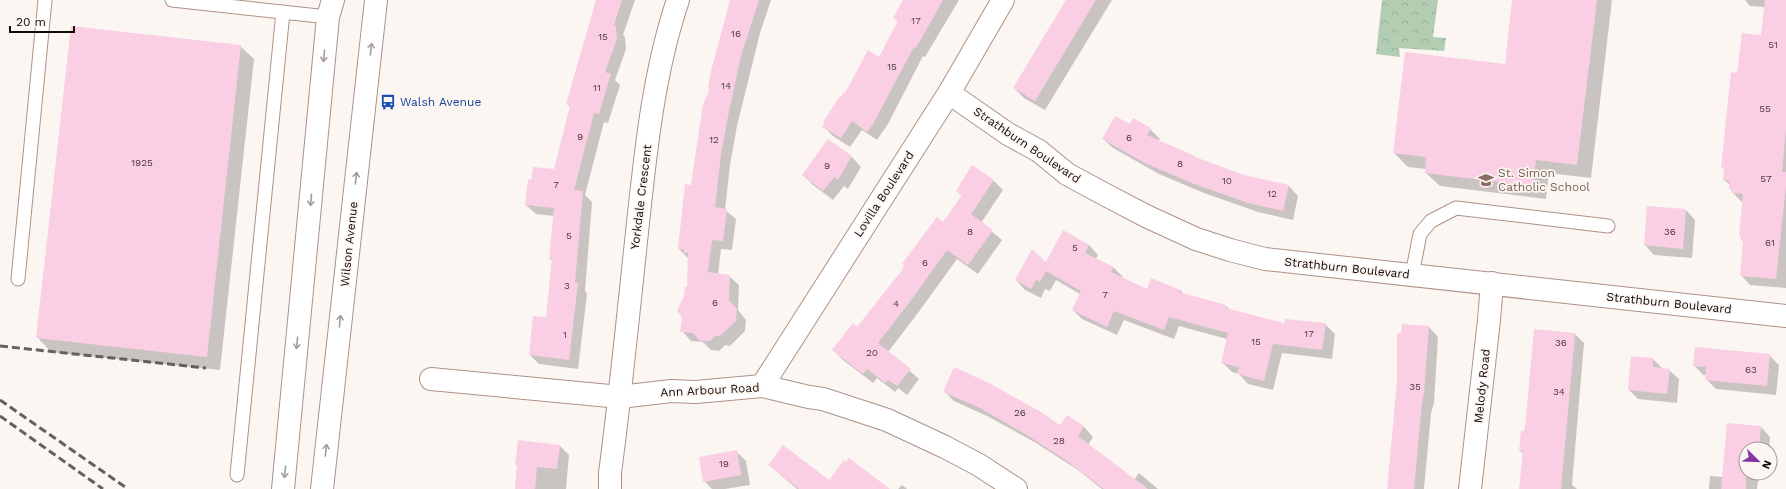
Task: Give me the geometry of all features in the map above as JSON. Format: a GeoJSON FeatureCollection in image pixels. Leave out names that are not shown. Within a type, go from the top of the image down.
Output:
{"type":"FeatureCollection","features":[{"type":"Feature","properties":{"kind":"street","name":"Wilson Avenue"},"geometry":{"type":"LineString","coordinates":[[322,489],[376,0]]}},
{"type":"Feature","properties":{"kind":"street","name":"Yorkdale Crescent"},"geometry":{"type":"LineString","coordinates":[[610,489],[610,473],[620,397],[643,172],[650,125],[670,25],[678,0]]}},
{"type":"Feature","properties":{"kind":"street","name":"Lovilla Boulevard"},"geometry":{"type":"LineString","coordinates":[[762,386],[948,93],[1003,0]]}},
{"type":"Feature","properties":{"kind":"street"},"geometry":{"type":"LineString","coordinates":[[283,489],[330,6]]}},
{"type":"Feature","properties":{"kind":"street","name":"Strathburn Boulevard"},"geometry":{"type":"LineString","coordinates":[[948,93],[1008,134],[1039,151],[1067,174],[1146,216],[1196,239],[1230,250],[1265,259],[1786,316]]}},
{"type":"Feature","properties":{"kind":"street","name":"Melody Road"},"geometry":{"type":"LineString","coordinates":[[1470,489],[1492,283]]}},
{"type":"Feature","properties":{"kind":"street","name":"Ann Arbour Road"},"geometry":{"type":"LineString","coordinates":[[431,379],[620,397],[671,391],[696,392],[762,386],[823,399],[887,420],[945,447],[979,465],[1016,489]]}},
{"type":"Feature","properties":{"kind":"lane"},"geometry":{"type":"LineString","coordinates":[[18,279],[45,0]]}},
{"type":"Feature","properties":{"kind":"lane"},"geometry":{"type":"LineString","coordinates":[[172,0],[282,12],[330,6]]}},
{"type":"Feature","properties":{"kind":"lane"},"geometry":{"type":"LineString","coordinates":[[237,475],[282,12]]}},
{"type":"Feature","properties":{"kind":"lane"},"geometry":{"type":"LineString","coordinates":[[1412,275],[1420,234],[1431,221],[1456,208],[1608,226]]}},
{"type":"Feature","properties":{"kind":"green space"},"geometry":{"type":"Polygon","coordinates":[[[1382,0],[1438,0],[1433,37],[1446,38],[1444,51],[1399,48],[1400,57],[1376,54],[1382,0]]]}},
{"type":"Feature","properties":{"kind":"building"},"geometry":{"type":"Polygon","coordinates":[[[596,0],[622,0],[614,25],[616,26],[617,39],[605,72],[611,74],[599,114],[594,113],[574,190],[583,191],[575,283],[578,283],[569,360],[529,355],[533,316],[546,317],[552,259],[549,259],[554,208],[525,205],[528,179],[531,180],[533,167],[554,169],[570,106],[566,104],[596,0]]]}},
{"type":"Feature","properties":{"kind":"building"},"geometry":{"type":"Polygon","coordinates":[[[730,0],[759,0],[741,56],[728,116],[721,155],[715,207],[727,209],[723,241],[712,240],[708,272],[730,275],[729,300],[737,309],[736,321],[720,336],[715,336],[710,341],[700,341],[693,333],[680,332],[682,317],[677,311],[684,296],[685,287],[687,287],[688,253],[684,253],[684,250],[678,249],[685,184],[691,185],[703,104],[710,89],[708,88],[711,71],[730,0]]]}},
{"type":"Feature","properties":{"kind":"building"},"geometry":{"type":"Polygon","coordinates":[[[903,0],[943,0],[916,48],[914,47],[873,124],[867,132],[852,121],[841,138],[822,127],[825,123],[823,122],[840,96],[841,97],[844,92],[845,93],[868,50],[879,57],[898,21],[893,18],[903,0]]]}},
{"type":"Feature","properties":{"kind":"building"},"geometry":{"type":"Polygon","coordinates":[[[1066,0],[1096,0],[1035,101],[1013,88],[1066,0]]]}},
{"type":"Feature","properties":{"kind":"building"},"geometry":{"type":"Polygon","coordinates":[[[1512,0],[1597,0],[1577,165],[1536,160],[1533,186],[1425,173],[1426,157],[1393,153],[1405,52],[1505,64],[1512,0]]]}},
{"type":"Feature","properties":{"kind":"building"},"geometry":{"type":"Polygon","coordinates":[[[1765,0],[1786,0],[1786,129],[1782,172],[1786,172],[1786,186],[1776,279],[1740,276],[1743,243],[1739,235],[1743,194],[1732,193],[1732,189],[1729,189],[1729,181],[1723,180],[1724,168],[1721,168],[1731,72],[1737,73],[1742,33],[1761,35],[1765,0]]]}},
{"type":"Feature","properties":{"kind":"building"},"geometry":{"type":"Polygon","coordinates":[[[71,26],[241,45],[207,357],[36,338],[71,26]]]}},
{"type":"Feature","properties":{"kind":"building"},"geometry":{"type":"Polygon","coordinates":[[[1115,116],[1130,124],[1133,118],[1151,128],[1147,135],[1195,157],[1244,175],[1289,185],[1283,211],[1248,203],[1194,184],[1145,163],[1102,139],[1115,116]]]}},
{"type":"Feature","properties":{"kind":"building"},"geometry":{"type":"Polygon","coordinates":[[[828,139],[852,156],[838,180],[834,177],[823,191],[802,175],[828,139]]]}},
{"type":"Feature","properties":{"kind":"building"},"geometry":{"type":"Polygon","coordinates":[[[972,165],[994,180],[971,214],[993,230],[968,265],[947,250],[878,343],[911,369],[897,386],[888,380],[885,383],[867,369],[863,374],[832,350],[853,323],[857,327],[902,270],[904,265],[902,264],[937,217],[943,222],[962,195],[956,191],[972,165]]]}},
{"type":"Feature","properties":{"kind":"building"},"geometry":{"type":"Polygon","coordinates":[[[1647,206],[1686,209],[1683,249],[1644,245],[1647,206]]]}},
{"type":"Feature","properties":{"kind":"building"},"geometry":{"type":"Polygon","coordinates":[[[1063,230],[1089,245],[1085,253],[1114,267],[1111,272],[1147,289],[1151,278],[1180,290],[1179,292],[1226,305],[1226,308],[1284,323],[1285,319],[1326,323],[1322,350],[1273,344],[1264,381],[1237,374],[1239,367],[1221,363],[1228,333],[1169,317],[1164,330],[1114,311],[1107,327],[1072,310],[1081,291],[1046,271],[1040,282],[1036,280],[1031,289],[1015,280],[1032,249],[1046,262],[1063,230]]]}},
{"type":"Feature","properties":{"kind":"building"},"geometry":{"type":"Polygon","coordinates":[[[1402,324],[1429,326],[1424,393],[1414,489],[1387,489],[1397,381],[1397,333],[1401,333],[1402,324]]]}},
{"type":"Feature","properties":{"kind":"building"},"geometry":{"type":"Polygon","coordinates":[[[1534,329],[1575,333],[1561,489],[1519,489],[1523,451],[1519,451],[1521,431],[1524,431],[1525,427],[1534,329]]]}},
{"type":"Feature","properties":{"kind":"building"},"geometry":{"type":"Polygon","coordinates":[[[1695,347],[1770,354],[1767,386],[1705,380],[1706,367],[1693,366],[1695,347]]]}},
{"type":"Feature","properties":{"kind":"building"},"geometry":{"type":"Polygon","coordinates":[[[1631,356],[1653,358],[1653,367],[1670,369],[1667,394],[1628,390],[1631,356]]]}},
{"type":"Feature","properties":{"kind":"building"},"geometry":{"type":"Polygon","coordinates":[[[954,367],[989,383],[1041,412],[1060,425],[1067,415],[1084,426],[1078,436],[1148,489],[1104,489],[1067,461],[1025,434],[978,407],[943,392],[954,367]]]}},
{"type":"Feature","properties":{"kind":"building"},"geometry":{"type":"Polygon","coordinates":[[[1727,423],[1761,426],[1760,441],[1738,441],[1738,481],[1746,481],[1746,489],[1721,489],[1727,423]]]}},
{"type":"Feature","properties":{"kind":"building"},"geometry":{"type":"Polygon","coordinates":[[[518,440],[560,445],[557,469],[537,467],[535,489],[515,489],[517,465],[515,465],[518,440]]]}},
{"type":"Feature","properties":{"kind":"building"},"geometry":{"type":"Polygon","coordinates":[[[783,445],[829,480],[844,460],[846,462],[849,458],[890,489],[799,489],[768,465],[783,445]]]}},
{"type":"Feature","properties":{"kind":"building"},"geometry":{"type":"Polygon","coordinates":[[[737,450],[741,475],[703,482],[699,457],[737,450]]]}},
{"type":"Feature","properties":{"kind":"railway"},"geometry":{"type":"LineString","coordinates":[[0,346],[206,368]]}},
{"type":"Feature","properties":{"kind":"railway"},"geometry":{"type":"LineString","coordinates":[[0,400],[128,489]]}},
{"type":"Feature","properties":{"kind":"railway"},"geometry":{"type":"LineString","coordinates":[[0,416],[103,489]]}},
{"type":"Feature","properties":{"kind":"place","name":"Walsh Avenue"},"geometry":{"type":"Point","coordinates":[388,102]}},
{"type":"Feature","properties":{"kind":"place","name":"St. Simon Catholic School"},"geometry":{"type":"Point","coordinates":[1486,180]}}]}
